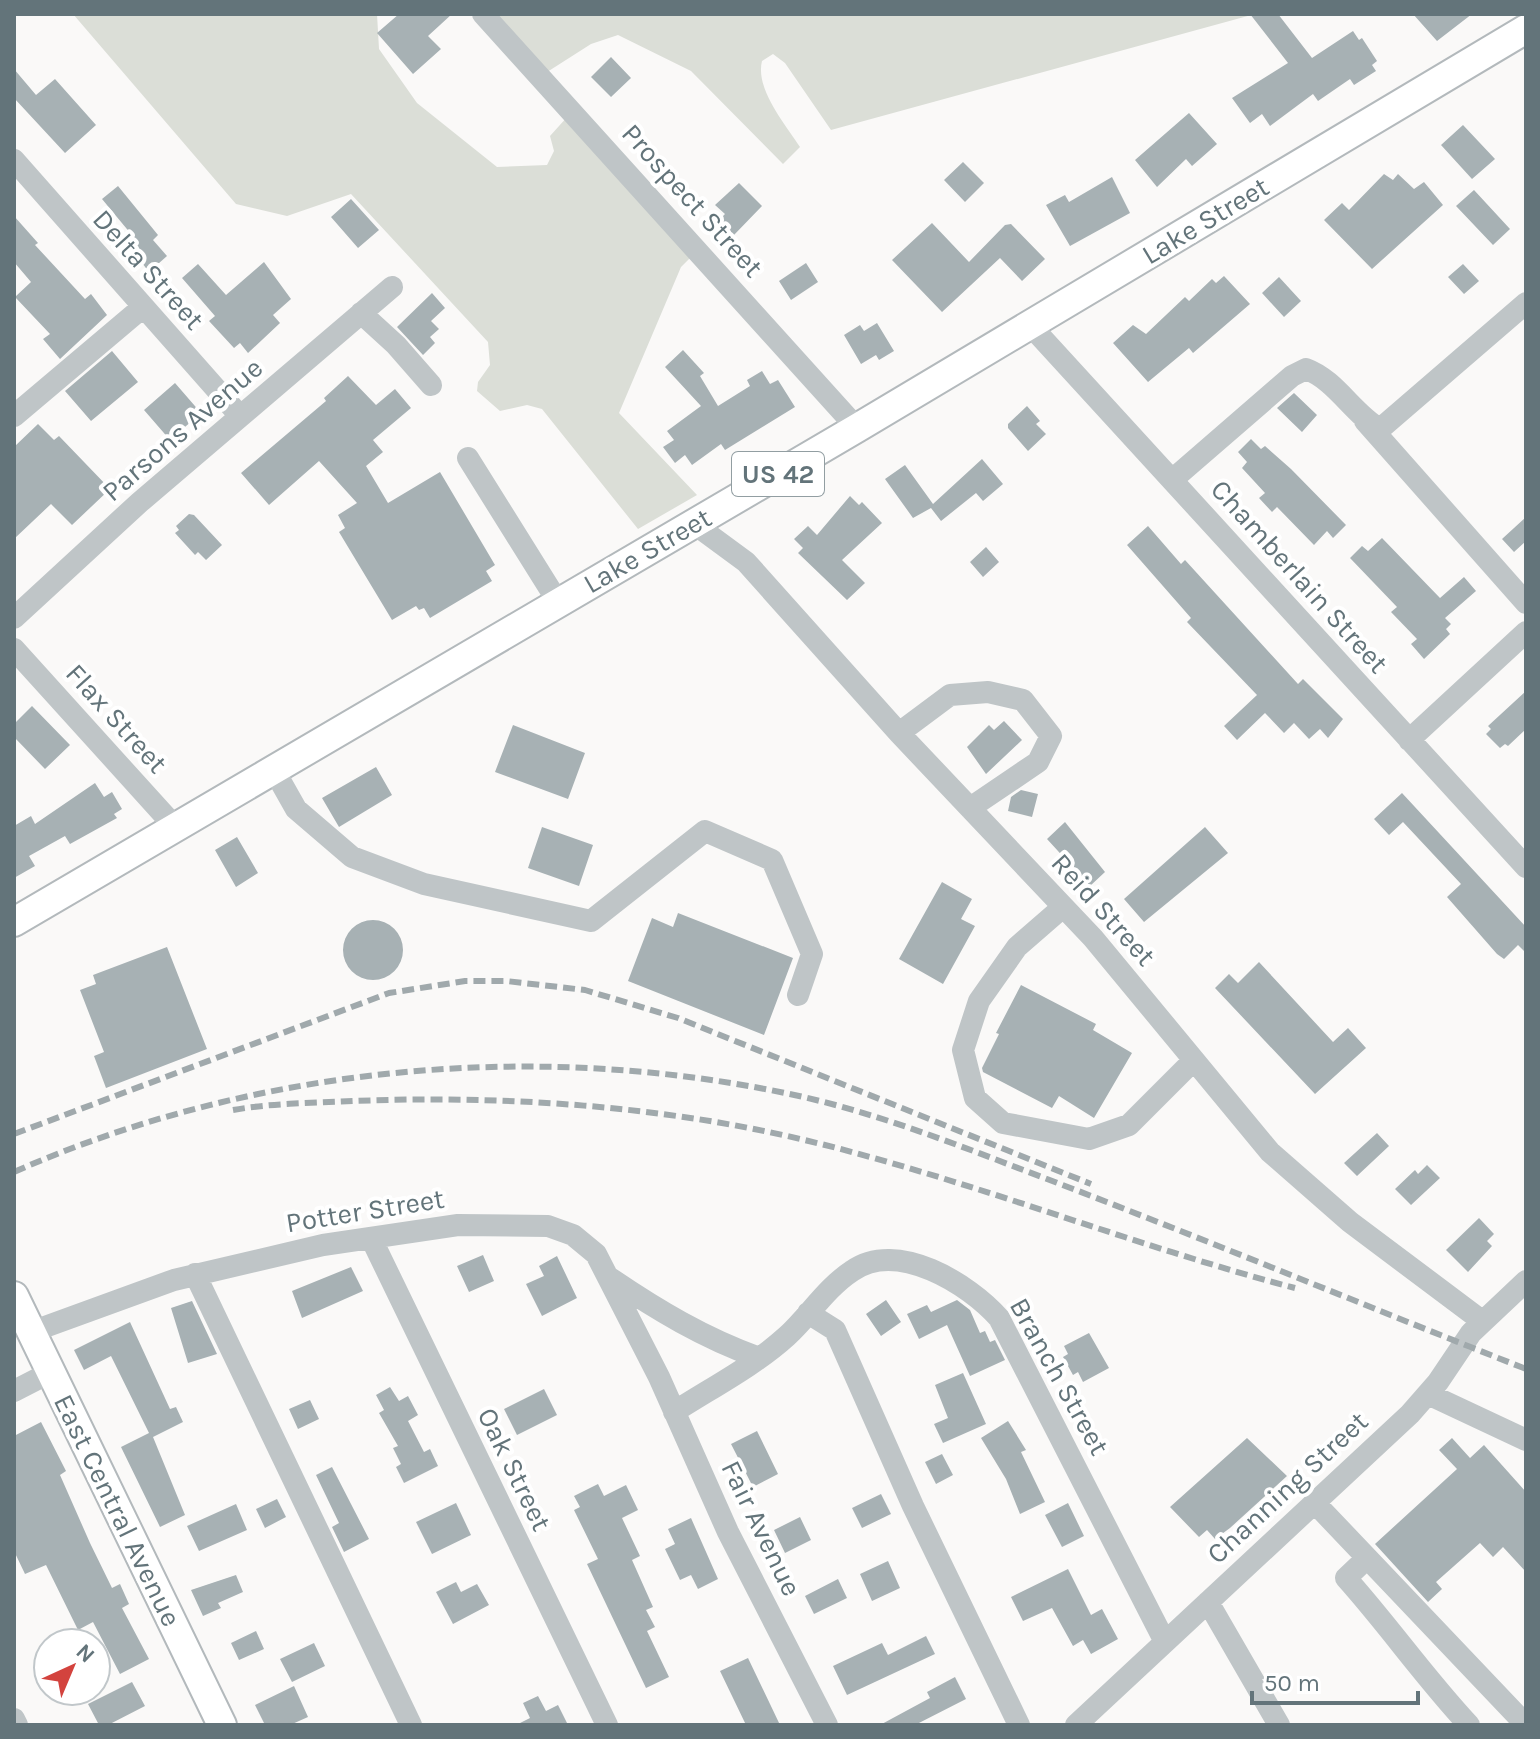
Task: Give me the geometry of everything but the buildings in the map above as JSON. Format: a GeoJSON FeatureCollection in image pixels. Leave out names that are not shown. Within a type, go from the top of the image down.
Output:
{"type":"FeatureCollection","features":[{"type":"Feature","properties":{"kind":"main road","name":"Lake Street"},"geometry":{"type":"LineString","coordinates":[[18,912],[176,828],[857,428],[1526,29]]}},
{"type":"Feature","properties":{"kind":"main road","name":"East Central Avenue"},"geometry":{"type":"LineString","coordinates":[[14,1296],[216,1723]]}},
{"type":"Feature","properties":{"kind":"street","name":"Prospect Street"},"geometry":{"type":"LineString","coordinates":[[483,14],[857,428]]}},
{"type":"Feature","properties":{"kind":"street","name":"Delta Street"},"geometry":{"type":"LineString","coordinates":[[14,160],[240,416]]}},
{"type":"Feature","properties":{"kind":"street","name":"Parsons Avenue"},"geometry":{"type":"LineString","coordinates":[[14,618],[240,416],[392,287]]}},
{"type":"Feature","properties":{"kind":"street"},"geometry":{"type":"LineString","coordinates":[[1363,420],[1380,429],[1394,421],[1526,303]]}},
{"type":"Feature","properties":{"kind":"street"},"geometry":{"type":"LineString","coordinates":[[18,406],[143,307]]}},
{"type":"Feature","properties":{"kind":"street"},"geometry":{"type":"LineString","coordinates":[[361,313],[396,345],[431,385]]}},
{"type":"Feature","properties":{"kind":"street","name":"Chamberlain Street"},"geometry":{"type":"LineString","coordinates":[[1030,325],[1526,867]]}},
{"type":"Feature","properties":{"kind":"street"},"geometry":{"type":"LineString","coordinates":[[1172,480],[1292,376],[1306,369],[1318,373],[1526,603]]}},
{"type":"Feature","properties":{"kind":"street"},"geometry":{"type":"LineString","coordinates":[[468,458],[558,602]]}},
{"type":"Feature","properties":{"kind":"street","name":"Reid Street"},"geometry":{"type":"LineString","coordinates":[[693,523],[746,562],[899,733],[1063,907],[1194,1060],[1240,1119],[1301,1182],[1482,1321]]}},
{"type":"Feature","properties":{"kind":"street"},"geometry":{"type":"LineString","coordinates":[[1409,740],[1526,632]]}},
{"type":"Feature","properties":{"kind":"street","name":"Flax Street"},"geometry":{"type":"LineString","coordinates":[[14,649],[176,828]]}},
{"type":"Feature","properties":{"kind":"street"},"geometry":{"type":"LineString","coordinates":[[899,733],[950,695],[988,692],[1023,700],[1051,736],[1038,762],[970,808]]}},
{"type":"Feature","properties":{"kind":"street"},"geometry":{"type":"LineString","coordinates":[[274,770],[296,809],[352,857],[424,884],[591,921],[705,831],[772,860],[812,954],[798,995]]}},
{"type":"Feature","properties":{"kind":"street"},"geometry":{"type":"LineString","coordinates":[[1063,907],[1017,947],[979,1001],[963,1050],[975,1098],[1003,1123],[1052,1135],[1089,1139],[1129,1125],[1194,1060]]}},
{"type":"Feature","properties":{"kind":"street","name":"Potter Street"},"geometry":{"type":"LineString","coordinates":[[31,1332],[195,1274],[371,1238],[458,1225],[548,1226],[584,1242],[596,1254],[648,1356]]}},
{"type":"Feature","properties":{"kind":"street","name":"Oak Street"},"geometry":{"type":"LineString","coordinates":[[371,1238],[607,1725]]}},
{"type":"Feature","properties":{"kind":"street","name":"Branch Street"},"geometry":{"type":"LineString","coordinates":[[674,1412],[787,1336],[852,1270],[870,1263],[890,1261],[940,1273],[981,1297],[999,1318],[1165,1642]]}},
{"type":"Feature","properties":{"kind":"street"},"geometry":{"type":"LineString","coordinates":[[195,1274],[411,1725]]}},
{"type":"Feature","properties":{"kind":"street"},"geometry":{"type":"LineString","coordinates":[[607,1276],[647,1304],[718,1343],[757,1357]]}},
{"type":"Feature","properties":{"kind":"street","name":"Channing Street"},"geometry":{"type":"LineString","coordinates":[[1076,1725],[1428,1394],[1482,1321],[1526,1281]]}},
{"type":"Feature","properties":{"kind":"street"},"geometry":{"type":"LineString","coordinates":[[808,1313],[835,1330],[913,1506],[1019,1725]]}},
{"type":"Feature","properties":{"kind":"street","name":"Fair Avenue"},"geometry":{"type":"LineString","coordinates":[[648,1356],[728,1532],[827,1725]]}},
{"type":"Feature","properties":{"kind":"street"},"geometry":{"type":"LineString","coordinates":[[14,1391],[51,1372]]}},
{"type":"Feature","properties":{"kind":"street"},"geometry":{"type":"LineString","coordinates":[[1428,1394],[1526,1440]]}},
{"type":"Feature","properties":{"kind":"street"},"geometry":{"type":"LineString","coordinates":[[1314,1502],[1526,1725]]}},
{"type":"Feature","properties":{"kind":"street"},"geometry":{"type":"LineString","coordinates":[[1366,1559],[1346,1578],[1393,1630],[1426,1679],[1469,1725]]}},
{"type":"Feature","properties":{"kind":"street"},"geometry":{"type":"LineString","coordinates":[[1208,1602],[1279,1725]]}},
{"type":"Feature","properties":{"kind":"street"},"geometry":{"type":"LineString","coordinates":[[1393,1630],[1410,1606]]}},
{"type":"Feature","properties":{"kind":"street"},"geometry":{"type":"LineString","coordinates":[[14,1719],[17,1725]]}},
{"type":"Feature","properties":{"kind":"shaded area"},"geometry":{"type":"Polygon","coordinates":[[[73,14],[377,14],[379,49],[417,103],[497,167],[547,165],[554,151],[550,136],[568,116],[694,254],[681,267],[619,413],[697,495],[638,529],[542,409],[527,405],[500,411],[477,391],[478,382],[490,365],[488,342],[351,194],[287,216],[236,204],[73,14]]]}},
{"type":"Feature","properties":{"kind":"shaded area"},"geometry":{"type":"Polygon","coordinates":[[[488,14],[1255,14],[831,130],[785,63],[773,54],[762,61],[763,83],[773,106],[800,147],[783,164],[691,71],[618,35],[591,44],[544,74],[488,14]]]}},
{"type":"Feature","properties":{"kind":"railway"},"geometry":{"type":"LineString","coordinates":[[14,1134],[389,993],[465,981],[506,981],[585,990],[678,1018],[1091,1184]]}},
{"type":"Feature","properties":{"kind":"railway"},"geometry":{"type":"LineString","coordinates":[[14,1172],[107,1136],[202,1107],[300,1086],[400,1072],[501,1067],[601,1069],[701,1079],[799,1096],[924,1133],[1526,1369]]}},
{"type":"Feature","properties":{"kind":"railway"},"geometry":{"type":"LineString","coordinates":[[233,1110],[308,1103],[470,1100],[588,1106],[706,1120],[881,1160],[1295,1288]]}}]}
